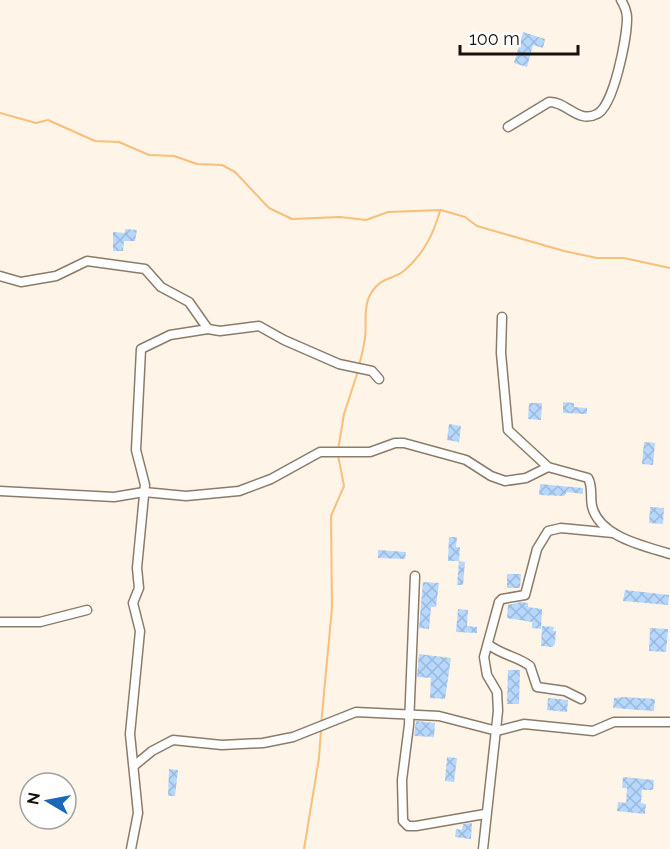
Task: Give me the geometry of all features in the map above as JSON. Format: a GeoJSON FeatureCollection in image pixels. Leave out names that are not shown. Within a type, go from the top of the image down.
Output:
{"type":"FeatureCollection","features":[{"type":"Feature","properties":{"kind":"street"},"geometry":{"type":"LineString","coordinates":[[508,127],[549,102],[555,102],[585,117],[597,115],[604,108],[617,74],[627,17],[621,0]]}},
{"type":"Feature","properties":{"kind":"street"},"geometry":{"type":"LineString","coordinates":[[0,276],[21,282],[56,276],[87,261],[145,269],[160,287],[189,302],[208,329]]}},
{"type":"Feature","properties":{"kind":"street"},"geometry":{"type":"LineString","coordinates":[[502,317],[501,353],[508,430],[549,467],[588,478],[592,507],[602,522],[614,533]]}},
{"type":"Feature","properties":{"kind":"street"},"geometry":{"type":"LineString","coordinates":[[131,849],[138,813],[135,765],[130,734],[140,631],[133,603],[139,588],[137,568],[145,479],[136,450],[141,349],[170,335],[208,329],[220,332],[259,326],[284,340],[339,364],[372,371],[379,379]]}},
{"type":"Feature","properties":{"kind":"street"},"geometry":{"type":"LineString","coordinates":[[0,491],[114,497],[144,492],[186,496],[239,491],[271,479],[320,452],[370,452],[400,442],[466,460],[491,477],[505,481],[526,478],[549,467]]}},
{"type":"Feature","properties":{"kind":"street"},"geometry":{"type":"LineString","coordinates":[[483,849],[485,814],[497,731],[497,692],[484,667],[499,602],[502,599],[525,596],[537,549],[548,531],[561,528],[614,533],[670,554]]}},
{"type":"Feature","properties":{"kind":"street"},"geometry":{"type":"LineString","coordinates":[[415,576],[409,714],[402,780],[405,824],[416,826],[485,814]]}},
{"type":"Feature","properties":{"kind":"street"},"geometry":{"type":"LineString","coordinates":[[0,622],[40,622],[87,610]]}},
{"type":"Feature","properties":{"kind":"street"},"geometry":{"type":"LineString","coordinates":[[488,644],[504,655],[516,658],[530,666],[537,687],[565,691],[581,699]]}},
{"type":"Feature","properties":{"kind":"street"},"geometry":{"type":"LineString","coordinates":[[135,765],[161,745],[173,740],[222,746],[263,743],[293,737],[356,712],[450,718],[497,731],[524,724],[593,731],[614,722],[670,722]]}},
{"type":"Feature","properties":{"kind":"building"},"geometry":{"type":"Polygon","coordinates":[[[523,32],[545,39],[543,48],[533,45],[527,67],[514,63],[523,32]]]}},
{"type":"Feature","properties":{"kind":"building"},"geometry":{"type":"Polygon","coordinates":[[[125,229],[137,230],[135,241],[124,241],[123,251],[113,251],[113,232],[125,233],[125,229]]]}},
{"type":"Feature","properties":{"kind":"building"},"geometry":{"type":"Polygon","coordinates":[[[563,402],[574,403],[574,407],[587,408],[587,414],[563,413],[563,402]]]}},
{"type":"Feature","properties":{"kind":"building"},"geometry":{"type":"Polygon","coordinates":[[[529,403],[542,403],[541,420],[528,419],[529,403]]]}},
{"type":"Feature","properties":{"kind":"building"},"geometry":{"type":"Polygon","coordinates":[[[449,424],[461,426],[459,442],[447,440],[449,424]]]}},
{"type":"Feature","properties":{"kind":"building"},"geometry":{"type":"Polygon","coordinates":[[[644,442],[655,443],[653,465],[642,464],[644,442]]]}},
{"type":"Feature","properties":{"kind":"building"},"geometry":{"type":"Polygon","coordinates":[[[540,484],[583,488],[583,494],[567,492],[564,496],[539,495],[540,484]]]}},
{"type":"Feature","properties":{"kind":"building"},"geometry":{"type":"Polygon","coordinates":[[[650,507],[664,508],[663,524],[649,523],[650,507]]]}},
{"type":"Feature","properties":{"kind":"building"},"geometry":{"type":"Polygon","coordinates":[[[449,537],[457,537],[456,547],[460,547],[459,561],[448,561],[449,537]]]}},
{"type":"Feature","properties":{"kind":"building"},"geometry":{"type":"Polygon","coordinates":[[[378,550],[406,552],[405,559],[378,558],[378,550]]]}},
{"type":"Feature","properties":{"kind":"building"},"geometry":{"type":"Polygon","coordinates":[[[459,561],[465,562],[463,585],[457,585],[459,561]]]}},
{"type":"Feature","properties":{"kind":"building"},"geometry":{"type":"Polygon","coordinates":[[[507,574],[521,574],[520,588],[507,588],[507,574]]]}},
{"type":"Feature","properties":{"kind":"building"},"geometry":{"type":"Polygon","coordinates":[[[423,582],[439,583],[436,607],[431,607],[429,629],[419,628],[423,582]]]}},
{"type":"Feature","properties":{"kind":"building"},"geometry":{"type":"Polygon","coordinates":[[[625,590],[669,595],[668,605],[623,601],[625,590]]]}},
{"type":"Feature","properties":{"kind":"building"},"geometry":{"type":"Polygon","coordinates":[[[528,603],[528,607],[542,609],[541,629],[532,628],[532,622],[507,618],[508,605],[528,603]]]}},
{"type":"Feature","properties":{"kind":"building"},"geometry":{"type":"Polygon","coordinates":[[[458,609],[468,610],[467,626],[477,627],[477,633],[456,632],[458,609]]]}},
{"type":"Feature","properties":{"kind":"building"},"geometry":{"type":"Polygon","coordinates":[[[542,626],[554,627],[553,631],[556,631],[555,644],[552,647],[541,646],[542,626]]]}},
{"type":"Feature","properties":{"kind":"building"},"geometry":{"type":"Polygon","coordinates":[[[650,628],[668,629],[666,652],[649,651],[650,628]]]}},
{"type":"Feature","properties":{"kind":"building"},"geometry":{"type":"Polygon","coordinates":[[[419,654],[451,658],[445,699],[430,698],[431,678],[417,677],[419,654]]]}},
{"type":"Feature","properties":{"kind":"building"},"geometry":{"type":"Polygon","coordinates":[[[508,670],[520,670],[519,704],[507,704],[508,670]]]}},
{"type":"Feature","properties":{"kind":"building"},"geometry":{"type":"Polygon","coordinates":[[[548,698],[568,700],[567,712],[547,710],[548,698]]]}},
{"type":"Feature","properties":{"kind":"building"},"geometry":{"type":"Polygon","coordinates":[[[614,698],[655,699],[654,711],[613,708],[614,698]]]}},
{"type":"Feature","properties":{"kind":"building"},"geometry":{"type":"Polygon","coordinates":[[[416,721],[435,723],[434,737],[414,736],[416,721]]]}},
{"type":"Feature","properties":{"kind":"building"},"geometry":{"type":"Polygon","coordinates":[[[447,757],[457,758],[454,782],[445,781],[447,757]]]}},
{"type":"Feature","properties":{"kind":"building"},"geometry":{"type":"Polygon","coordinates":[[[169,769],[178,770],[175,796],[168,796],[169,769]]]}},
{"type":"Feature","properties":{"kind":"building"},"geometry":{"type":"Polygon","coordinates":[[[623,777],[654,780],[653,790],[642,790],[641,803],[646,804],[645,814],[617,811],[618,802],[626,803],[627,788],[622,788],[623,777]]]}},
{"type":"Feature","properties":{"kind":"building"},"geometry":{"type":"Polygon","coordinates":[[[472,823],[471,839],[455,837],[456,829],[462,830],[463,824],[472,823]]]}},
{"type":"Feature","properties":{"kind":"waterway"},"geometry":{"type":"LineString","coordinates":[[0,113],[36,123],[48,120],[95,141],[119,142],[149,155],[174,156],[197,164],[222,165],[235,172],[269,208],[292,219],[340,217],[366,220],[388,212],[441,210],[465,217],[477,226],[564,251],[597,258],[624,258],[670,268]]}},
{"type":"Feature","properties":{"kind":"waterway"},"geometry":{"type":"LineString","coordinates":[[359,366],[365,341],[366,307],[369,297],[377,285],[405,270],[418,257],[431,236],[440,211]]}},
{"type":"Feature","properties":{"kind":"waterway"},"geometry":{"type":"LineString","coordinates":[[338,450],[344,414],[358,371]]}},
{"type":"Feature","properties":{"kind":"waterway"},"geometry":{"type":"LineString","coordinates":[[321,725],[332,608],[331,516],[344,486],[338,455]]}},
{"type":"Feature","properties":{"kind":"waterway"},"geometry":{"type":"LineString","coordinates":[[304,849],[319,758],[321,730]]}}]}
